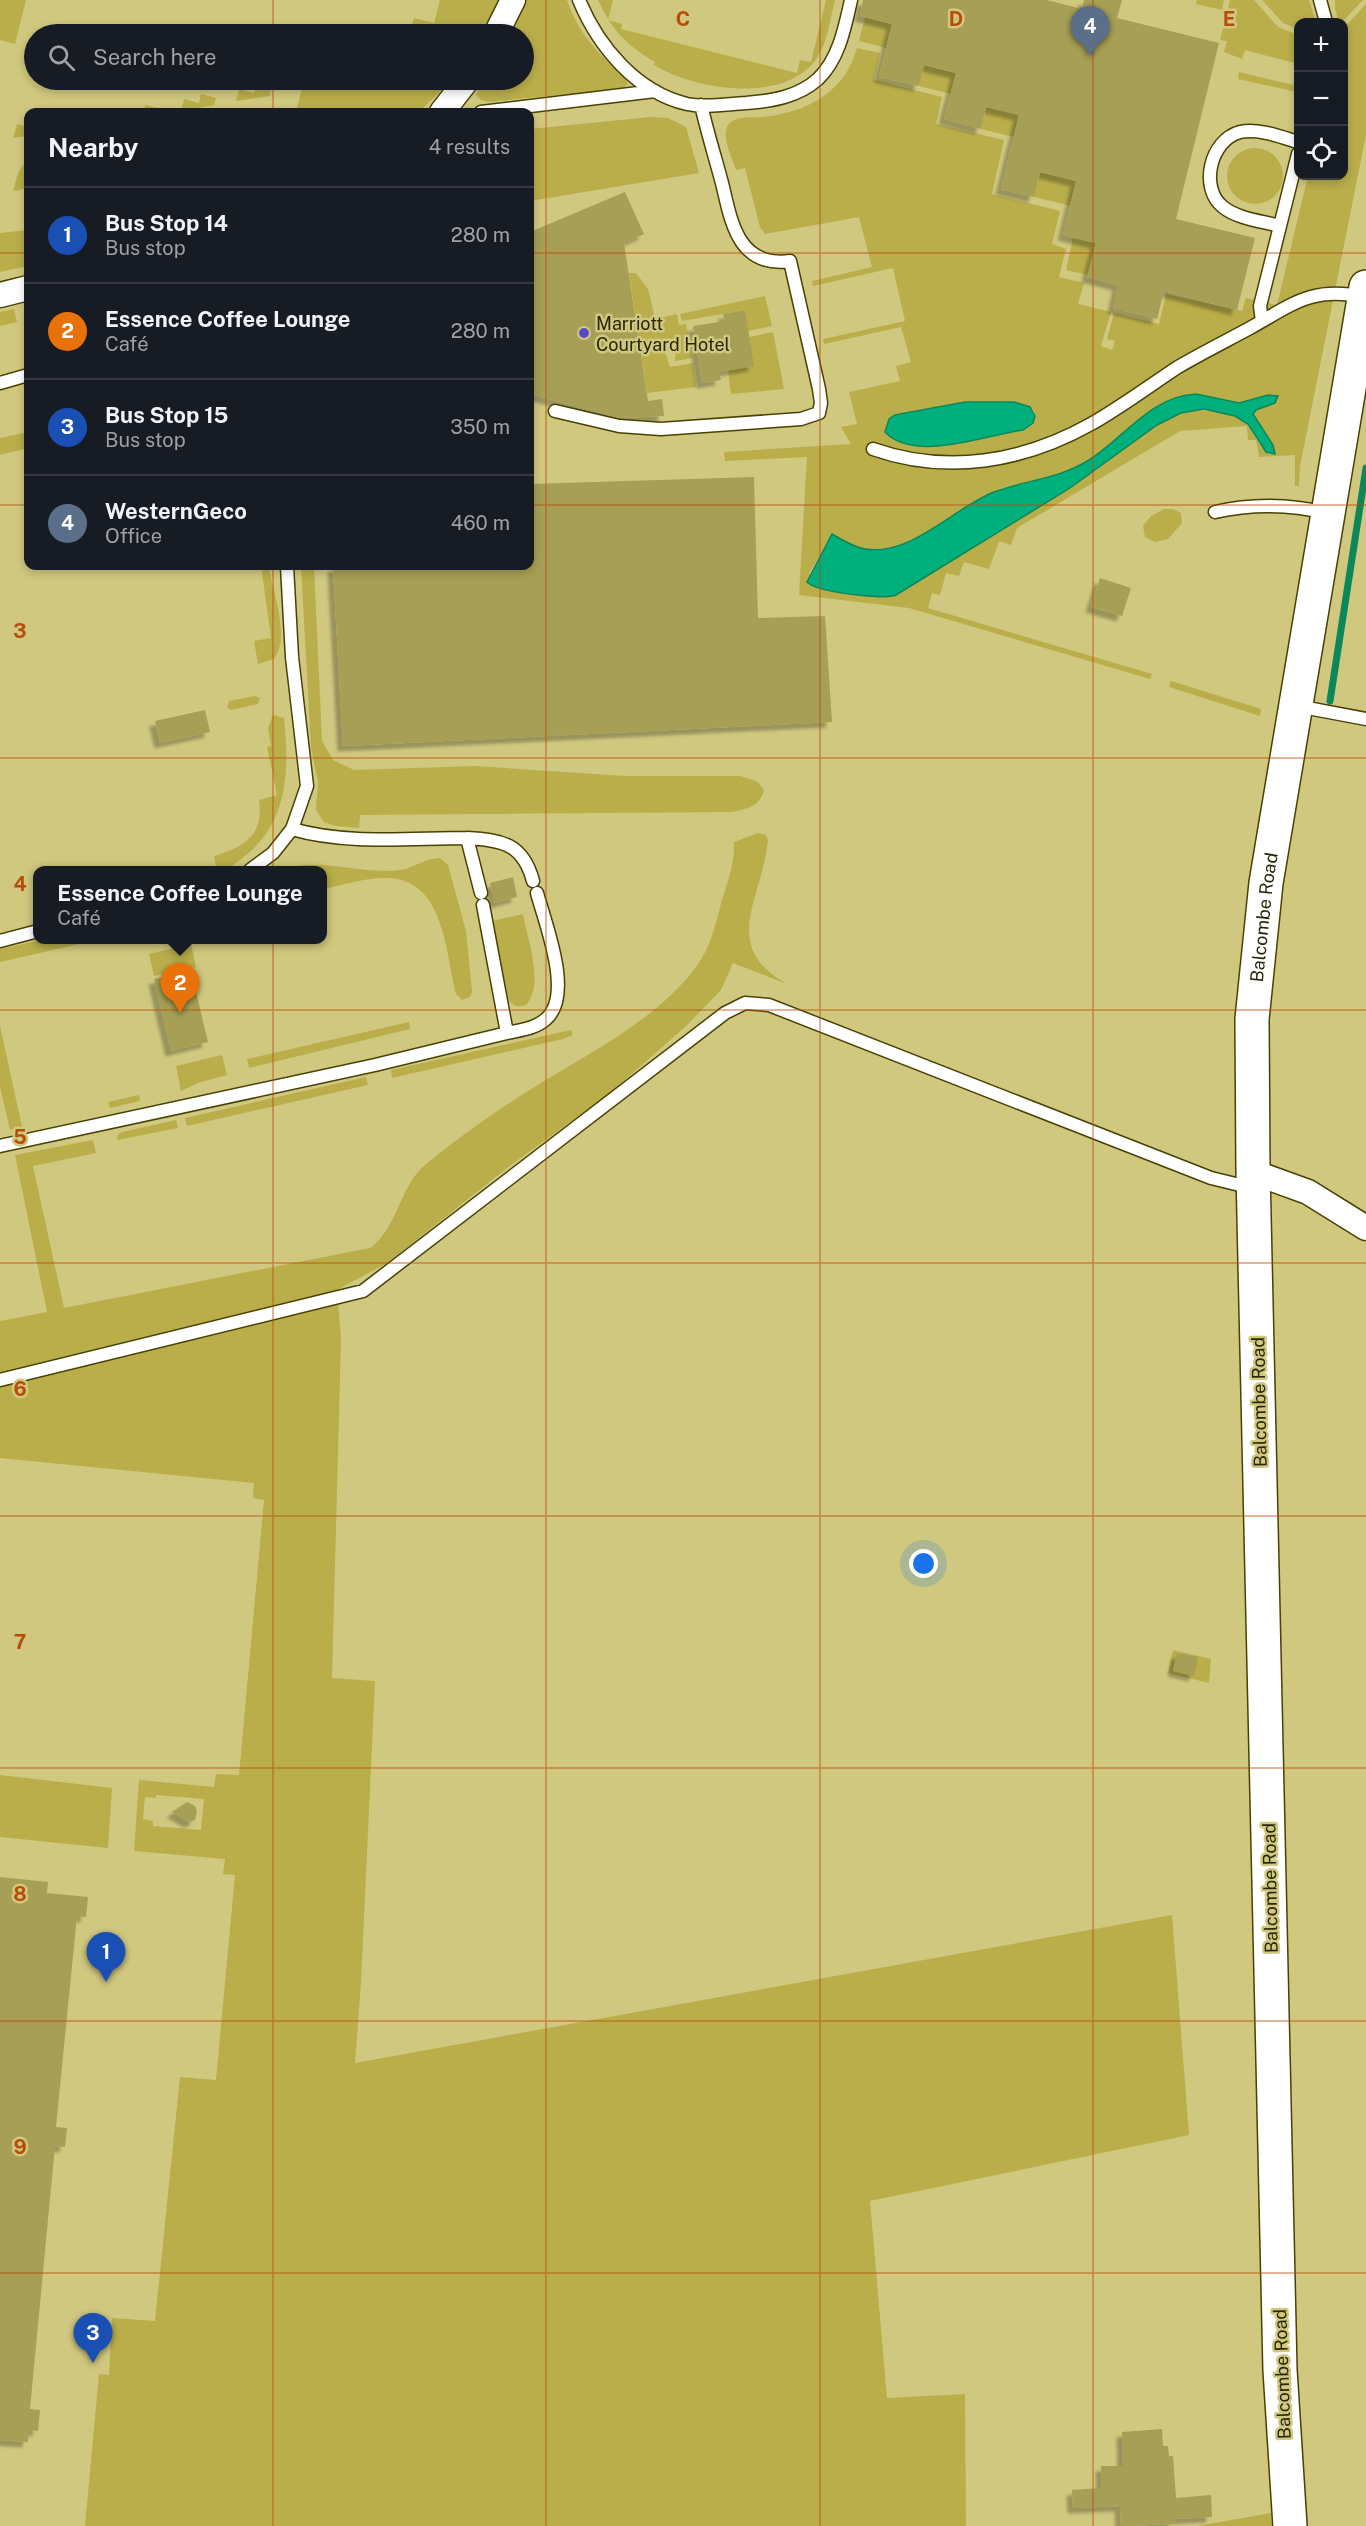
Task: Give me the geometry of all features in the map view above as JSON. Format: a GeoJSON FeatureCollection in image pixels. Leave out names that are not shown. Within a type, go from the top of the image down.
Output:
{"type":"FeatureCollection","features":[{"type":"Feature","properties":{"kind":"main road","name":"Balcombe Road"},"geometry":{"type":"LineString","coordinates":[[1290,2526],[1280,2370],[1252,1019],[1266,883],[1365,292]]}},
{"type":"Feature","properties":{"kind":"street"},"geometry":{"type":"LineString","coordinates":[[501,24],[513,0]]}},
{"type":"Feature","properties":{"kind":"street"},"geometry":{"type":"LineString","coordinates":[[445,108],[459,90]]}},
{"type":"Feature","properties":{"kind":"street"},"geometry":{"type":"LineString","coordinates":[[0,295],[24,289]]}},
{"type":"Feature","properties":{"kind":"street"},"geometry":{"type":"LineString","coordinates":[[1254,1180],[1308,1192],[1366,1228]]}},
{"type":"Feature","properties":{"kind":"lane"},"geometry":{"type":"LineString","coordinates":[[579,0],[588,22],[612,55],[632,75],[655,91],[679,101],[701,105],[760,102],[782,98],[807,88],[819,78],[834,56],[851,0]]}},
{"type":"Feature","properties":{"kind":"lane"},"geometry":{"type":"LineString","coordinates":[[1320,0],[1325,18]]}},
{"type":"Feature","properties":{"kind":"lane"},"geometry":{"type":"LineString","coordinates":[[514,108],[655,91]]}},
{"type":"Feature","properties":{"kind":"lane"},"geometry":{"type":"LineString","coordinates":[[555,411],[618,426],[661,429],[801,420],[819,413],[821,403],[819,389],[790,261],[764,260],[734,232],[701,105]]}},
{"type":"Feature","properties":{"kind":"lane"},"geometry":{"type":"LineString","coordinates":[[1280,226],[1241,216],[1222,206],[1210,189],[1211,169],[1223,142],[1237,133],[1259,132],[1294,141]]}},
{"type":"Feature","properties":{"kind":"lane"},"geometry":{"type":"LineString","coordinates":[[1262,321],[1260,306],[1294,173]]}},
{"type":"Feature","properties":{"kind":"lane"},"geometry":{"type":"LineString","coordinates":[[873,449],[911,460],[940,464],[990,460],[1032,451],[1094,423],[1179,367],[1316,294],[1365,292]]}},
{"type":"Feature","properties":{"kind":"lane"},"geometry":{"type":"LineString","coordinates":[[0,383],[24,376]]}},
{"type":"Feature","properties":{"kind":"lane"},"geometry":{"type":"LineString","coordinates":[[1215,512],[1271,505],[1296,505],[1328,513]]}},
{"type":"Feature","properties":{"kind":"lane"},"geometry":{"type":"LineString","coordinates":[[255,866],[273,853],[292,829],[308,786],[292,657],[287,570]]}},
{"type":"Feature","properties":{"kind":"lane"},"geometry":{"type":"LineString","coordinates":[[1296,705],[1366,720]]}},
{"type":"Feature","properties":{"kind":"lane"},"geometry":{"type":"LineString","coordinates":[[0,1146],[375,1065],[529,1029],[543,1022],[552,1013],[558,995],[557,970],[535,887],[526,861],[516,849],[500,842],[467,838],[316,836],[292,829]]}},
{"type":"Feature","properties":{"kind":"lane"},"geometry":{"type":"LineString","coordinates":[[467,838],[482,899],[507,1033]]}},
{"type":"Feature","properties":{"kind":"lane"},"geometry":{"type":"LineString","coordinates":[[0,941],[33,932]]}},
{"type":"Feature","properties":{"kind":"lane"},"geometry":{"type":"LineString","coordinates":[[0,1380],[363,1291],[725,1013],[745,1003],[769,1005],[1211,1178],[1254,1180]]}},
{"type":"Feature","properties":{"kind":"shaded area"},"geometry":{"type":"Polygon","coordinates":[[[0,0],[26,0],[15,44],[0,40],[0,0]]]}},
{"type":"Feature","properties":{"kind":"shaded area"},"geometry":{"type":"Polygon","coordinates":[[[440,0],[503,0],[491,24],[412,24],[414,18],[434,23],[440,0]]]}},
{"type":"Feature","properties":{"kind":"shaded area"},"geometry":{"type":"Polygon","coordinates":[[[527,0],[567,0],[577,23],[590,43],[626,77],[628,84],[622,89],[489,102],[481,100],[476,95],[478,90],[534,90],[534,24],[516,24],[527,0]]]}},
{"type":"Feature","properties":{"kind":"shaded area"},"geometry":{"type":"Polygon","coordinates":[[[598,0],[613,0],[608,19],[604,11],[598,0]]]}},
{"type":"Feature","properties":{"kind":"shaded area"},"geometry":{"type":"Polygon","coordinates":[[[826,0],[835,0],[826,37],[817,58],[802,73],[784,82],[762,87],[715,86],[671,74],[654,65],[655,62],[628,43],[609,20],[622,24],[621,29],[797,73],[800,60],[811,62],[826,0]]]}},
{"type":"Feature","properties":{"kind":"shaded area"},"geometry":{"type":"Polygon","coordinates":[[[1197,0],[1224,0],[1222,10],[1196,4],[1197,0]]]}},
{"type":"Feature","properties":{"kind":"shaded area"},"geometry":{"type":"Polygon","coordinates":[[[1230,0],[1254,0],[1278,27],[1294,33],[1294,63],[1245,50],[1242,59],[1224,52],[1227,41],[1220,40],[1230,0]]]}},
{"type":"Feature","properties":{"kind":"shaded area"},"geometry":{"type":"Polygon","coordinates":[[[1262,0],[1309,0],[1315,18],[1294,18],[1294,27],[1283,23],[1262,0]]]}},
{"type":"Feature","properties":{"kind":"shaded area"},"geometry":{"type":"Polygon","coordinates":[[[1335,0],[1363,0],[1346,18],[1338,18],[1335,0]]]}},
{"type":"Feature","properties":{"kind":"shaded area"},"geometry":{"type":"Polygon","coordinates":[[[1366,4],[1366,135],[1300,466],[1299,486],[1295,486],[1295,455],[1259,457],[1256,440],[1248,440],[1247,426],[1180,431],[1017,528],[1011,545],[999,541],[989,569],[964,562],[959,576],[946,573],[940,595],[932,593],[928,608],[1152,674],[1150,679],[909,608],[799,595],[807,457],[725,461],[724,452],[851,444],[841,427],[857,424],[849,392],[900,381],[896,366],[911,362],[901,327],[824,344],[823,339],[905,321],[893,268],[813,286],[812,281],[872,267],[859,217],[765,234],[760,227],[745,168],[736,170],[730,154],[726,141],[726,130],[731,122],[740,118],[763,117],[795,110],[822,97],[844,77],[857,48],[880,53],[874,80],[942,97],[936,124],[1004,140],[992,194],[1060,211],[1052,244],[1066,249],[1059,277],[1084,283],[1078,304],[1111,312],[1101,346],[1112,350],[1115,341],[1107,339],[1114,313],[1159,324],[1166,294],[1242,311],[1246,298],[1277,305],[1307,180],[1348,180],[1348,24],[1366,4]],[[1196,394],[1179,397],[1151,411],[1102,451],[1078,466],[994,492],[915,538],[898,545],[881,549],[865,549],[832,534],[809,574],[856,594],[891,597],[1070,488],[1157,425],[1188,411],[1217,410],[1235,416],[1247,424],[1260,445],[1269,453],[1273,445],[1253,414],[1255,410],[1275,403],[1239,403],[1196,394]],[[965,402],[904,443],[933,445],[970,442],[1007,433],[1033,422],[1034,410],[1014,402],[965,402]]]}},
{"type":"Feature","properties":{"kind":"shaded area"},"geometry":{"type":"Polygon","coordinates":[[[865,17],[892,24],[886,48],[859,41],[865,17]]]}},
{"type":"Feature","properties":{"kind":"shaded area"},"geometry":{"type":"Polygon","coordinates":[[[924,65],[956,73],[951,94],[919,86],[924,65]]]}},
{"type":"Feature","properties":{"kind":"shaded area"},"geometry":{"type":"Polygon","coordinates":[[[1239,72],[1293,85],[1294,81],[1293,91],[1238,79],[1239,72]]]}},
{"type":"Feature","properties":{"kind":"shaded area"},"geometry":{"type":"Polygon","coordinates":[[[239,90],[254,93],[255,90],[271,90],[270,96],[236,101],[239,90]]]}},
{"type":"Feature","properties":{"kind":"shaded area"},"geometry":{"type":"Polygon","coordinates":[[[302,90],[442,90],[423,108],[297,108],[302,90]]]}},
{"type":"Feature","properties":{"kind":"shaded area"},"geometry":{"type":"Polygon","coordinates":[[[201,94],[216,98],[214,105],[182,108],[184,99],[199,103],[201,94]]]}},
{"type":"Feature","properties":{"kind":"shaded area"},"geometry":{"type":"Polygon","coordinates":[[[987,103],[1017,110],[1016,114],[1019,115],[1014,137],[981,129],[987,103]]]}},
{"type":"Feature","properties":{"kind":"shaded area"},"geometry":{"type":"Polygon","coordinates":[[[651,117],[668,118],[686,127],[699,173],[534,200],[534,129],[651,117]]]}},
{"type":"Feature","properties":{"kind":"shaded area"},"geometry":{"type":"Polygon","coordinates":[[[17,124],[24,126],[24,137],[13,138],[17,124]]]}},
{"type":"Feature","properties":{"kind":"shaded area"},"geometry":{"type":"Polygon","coordinates":[[[1249,148],[1261,148],[1271,152],[1279,160],[1283,176],[1279,192],[1271,200],[1261,204],[1249,204],[1239,200],[1231,192],[1227,182],[1227,170],[1231,160],[1239,152],[1249,148]]]}},
{"type":"Feature","properties":{"kind":"shaded area"},"geometry":{"type":"Polygon","coordinates":[[[24,164],[24,189],[13,191],[18,173],[24,164]]]}},
{"type":"Feature","properties":{"kind":"shaded area"},"geometry":{"type":"Polygon","coordinates":[[[1040,172],[1077,181],[1071,206],[1034,197],[1040,172]]]}},
{"type":"Feature","properties":{"kind":"shaded area"},"geometry":{"type":"Polygon","coordinates":[[[24,230],[24,267],[0,272],[0,233],[24,230]]]}},
{"type":"Feature","properties":{"kind":"shaded area"},"geometry":{"type":"Polygon","coordinates":[[[1073,238],[1096,243],[1088,275],[1066,270],[1073,238]]]}},
{"type":"Feature","properties":{"kind":"shaded area"},"geometry":{"type":"Polygon","coordinates":[[[629,273],[636,273],[648,289],[655,319],[677,314],[679,325],[686,324],[692,358],[675,361],[676,349],[665,352],[670,367],[693,363],[696,387],[647,393],[629,273]]]}},
{"type":"Feature","properties":{"kind":"shaded area"},"geometry":{"type":"Polygon","coordinates":[[[765,296],[772,326],[748,331],[745,310],[682,321],[680,314],[765,296]]]}},
{"type":"Feature","properties":{"kind":"shaded area"},"geometry":{"type":"Polygon","coordinates":[[[14,309],[17,322],[0,326],[0,312],[14,309]]]}},
{"type":"Feature","properties":{"kind":"shaded area"},"geometry":{"type":"Polygon","coordinates":[[[773,332],[784,389],[731,394],[728,370],[749,337],[773,332]]]}},
{"type":"Feature","properties":{"kind":"shaded area"},"geometry":{"type":"Polygon","coordinates":[[[1196,394],[1239,403],[1268,395],[1278,396],[1275,403],[1256,410],[1253,414],[1273,445],[1275,454],[1266,452],[1248,424],[1235,416],[1204,409],[1181,413],[1157,425],[1070,488],[896,595],[850,594],[823,589],[807,582],[832,534],[865,549],[899,546],[994,492],[1078,466],[1102,451],[1165,402],[1196,394]]]}},
{"type":"Feature","properties":{"kind":"shaded area"},"geometry":{"type":"Polygon","coordinates":[[[965,402],[1014,402],[1030,407],[1035,416],[1033,423],[1023,430],[951,445],[914,445],[898,441],[885,432],[889,419],[895,415],[965,402]]]}},
{"type":"Feature","properties":{"kind":"shaded area"},"geometry":{"type":"Polygon","coordinates":[[[24,433],[24,449],[0,455],[0,438],[24,433]]]}},
{"type":"Feature","properties":{"kind":"shaded area"},"geometry":{"type":"Polygon","coordinates":[[[1164,509],[1173,509],[1181,513],[1182,523],[1168,539],[1155,542],[1145,537],[1143,526],[1151,516],[1164,509]]]}},
{"type":"Feature","properties":{"kind":"shaded area"},"geometry":{"type":"Polygon","coordinates":[[[262,570],[270,570],[279,613],[281,638],[274,659],[258,664],[254,641],[271,638],[262,570]]]}},
{"type":"Feature","properties":{"kind":"shaded area"},"geometry":{"type":"Polygon","coordinates":[[[301,570],[314,570],[322,741],[333,760],[354,770],[475,766],[625,776],[741,776],[758,782],[764,790],[756,804],[731,812],[360,815],[359,828],[335,826],[324,822],[316,810],[318,782],[311,748],[301,570]]]}},
{"type":"Feature","properties":{"kind":"shaded area"},"geometry":{"type":"Polygon","coordinates":[[[1171,681],[1261,709],[1260,716],[1169,687],[1171,681]]]}},
{"type":"Feature","properties":{"kind":"shaded area"},"geometry":{"type":"Polygon","coordinates":[[[255,696],[260,698],[258,704],[231,710],[227,708],[229,701],[255,696]]]}},
{"type":"Feature","properties":{"kind":"shaded area"},"geometry":{"type":"Polygon","coordinates":[[[273,715],[284,718],[285,775],[278,810],[260,842],[245,856],[232,866],[216,866],[214,856],[243,844],[255,831],[260,812],[259,800],[277,795],[267,747],[271,746],[268,728],[273,715]]]}},
{"type":"Feature","properties":{"kind":"shaded area"},"geometry":{"type":"Polygon","coordinates":[[[758,833],[766,835],[768,840],[753,902],[750,938],[754,954],[766,969],[787,984],[733,963],[721,990],[685,1027],[610,1093],[511,1165],[387,1263],[337,1290],[341,1339],[332,1678],[375,1681],[355,2063],[1172,1915],[1189,2135],[870,2201],[887,2398],[965,2394],[966,2526],[85,2526],[99,2374],[109,2375],[112,2318],[155,2321],[180,2077],[216,2080],[235,1875],[223,1874],[225,1859],[134,1851],[139,1780],[214,1787],[216,1774],[239,1775],[264,1500],[253,1498],[254,1483],[0,1458],[0,1321],[47,1312],[15,1155],[93,1140],[96,1153],[33,1166],[64,1308],[370,1248],[387,1230],[409,1184],[425,1165],[502,1108],[640,1021],[679,987],[701,960],[709,943],[731,871],[734,842],[758,833]],[[156,1795],[156,1798],[145,1797],[143,1819],[153,1821],[153,1826],[201,1830],[204,1799],[156,1795]]]}},
{"type":"Feature","properties":{"kind":"shaded area"},"geometry":{"type":"Polygon","coordinates":[[[440,858],[448,865],[466,931],[472,992],[470,997],[462,1000],[456,994],[438,918],[430,902],[418,889],[403,880],[382,878],[327,888],[327,866],[294,866],[324,865],[385,871],[400,870],[440,858]]]}},
{"type":"Feature","properties":{"kind":"shaded area"},"geometry":{"type":"Polygon","coordinates":[[[523,914],[533,961],[534,985],[526,1005],[518,1006],[513,1005],[508,998],[492,921],[523,914]]]}},
{"type":"Feature","properties":{"kind":"shaded area"},"geometry":{"type":"Polygon","coordinates":[[[33,942],[33,944],[79,944],[0,962],[0,949],[33,942]]]}},
{"type":"Feature","properties":{"kind":"shaded area"},"geometry":{"type":"Polygon","coordinates":[[[191,944],[196,967],[154,976],[149,954],[191,944]]]}},
{"type":"Feature","properties":{"kind":"shaded area"},"geometry":{"type":"Polygon","coordinates":[[[409,1022],[410,1029],[249,1068],[247,1059],[409,1022]]]}},
{"type":"Feature","properties":{"kind":"shaded area"},"geometry":{"type":"Polygon","coordinates":[[[0,1026],[22,1127],[10,1130],[0,1087],[0,1026]]]}},
{"type":"Feature","properties":{"kind":"shaded area"},"geometry":{"type":"Polygon","coordinates":[[[571,1030],[573,1035],[563,1039],[392,1078],[391,1070],[571,1030]]]}},
{"type":"Feature","properties":{"kind":"shaded area"},"geometry":{"type":"Polygon","coordinates":[[[222,1055],[227,1075],[198,1083],[181,1091],[176,1066],[222,1055]]]}},
{"type":"Feature","properties":{"kind":"shaded area"},"geometry":{"type":"Polygon","coordinates":[[[366,1077],[368,1085],[187,1126],[185,1118],[366,1077]]]}},
{"type":"Feature","properties":{"kind":"shaded area"},"geometry":{"type":"Polygon","coordinates":[[[139,1095],[140,1101],[110,1108],[108,1102],[139,1095]]]}},
{"type":"Feature","properties":{"kind":"shaded area"},"geometry":{"type":"Polygon","coordinates":[[[176,1120],[178,1128],[117,1140],[118,1134],[122,1132],[176,1120]]]}},
{"type":"Feature","properties":{"kind":"shaded area"},"geometry":{"type":"Polygon","coordinates":[[[1173,1650],[1211,1659],[1209,1683],[1168,1673],[1173,1650]]]}},
{"type":"Feature","properties":{"kind":"shaded area"},"geometry":{"type":"Polygon","coordinates":[[[0,1775],[112,1788],[108,1848],[0,1837],[0,1775]]]}},
{"type":"Feature","properties":{"kind":"shaded area"},"geometry":{"type":"Polygon","coordinates":[[[1271,2513],[1272,2526],[1197,2526],[1271,2513]]]}},
{"type":"Feature","properties":{"kind":"building"},"geometry":{"type":"Polygon","coordinates":[[[863,0],[1047,0],[1082,9],[1084,0],[1122,0],[1117,18],[1219,43],[1176,219],[1255,238],[1237,310],[1164,291],[1157,319],[1113,308],[1118,285],[1087,277],[1096,243],[1063,235],[1076,181],[1040,172],[1034,197],[1001,189],[1019,115],[986,107],[981,129],[944,119],[956,73],[924,65],[919,86],[879,77],[892,24],[860,16],[863,0]]]}},
{"type":"Feature","properties":{"kind":"building","name":"Marriott Courtyard Hotel"},"geometry":{"type":"Polygon","coordinates":[[[625,192],[644,234],[624,243],[648,401],[662,399],[664,416],[620,418],[534,395],[534,230],[625,192]]]}},
{"type":"Feature","properties":{"kind":"building"},"geometry":{"type":"Polygon","coordinates":[[[745,310],[754,366],[719,372],[721,380],[702,383],[693,326],[725,321],[723,314],[745,310]]]}},
{"type":"Feature","properties":{"kind":"building"},"geometry":{"type":"Polygon","coordinates":[[[754,477],[758,618],[825,616],[832,722],[343,746],[333,570],[534,570],[534,484],[754,477]]]}},
{"type":"Feature","properties":{"kind":"building"},"geometry":{"type":"Polygon","coordinates":[[[1100,578],[1131,588],[1122,616],[1091,607],[1100,578]]]}},
{"type":"Feature","properties":{"kind":"building"},"geometry":{"type":"Polygon","coordinates":[[[205,710],[210,732],[160,743],[155,721],[205,710]]]}},
{"type":"Feature","properties":{"kind":"building"},"geometry":{"type":"Polygon","coordinates":[[[513,877],[517,897],[495,903],[490,883],[513,877]]]}},
{"type":"Feature","properties":{"kind":"building"},"geometry":{"type":"Polygon","coordinates":[[[191,971],[208,1042],[171,1051],[154,979],[191,971]]]}},
{"type":"Feature","properties":{"kind":"building"},"geometry":{"type":"Polygon","coordinates":[[[1177,1653],[1198,1657],[1194,1676],[1173,1671],[1177,1653]]]}},
{"type":"Feature","properties":{"kind":"building"},"geometry":{"type":"Polygon","coordinates":[[[187,1802],[195,1806],[197,1811],[195,1820],[189,1822],[172,1812],[187,1802]]]}},
{"type":"Feature","properties":{"kind":"building"},"geometry":{"type":"Polygon","coordinates":[[[0,1877],[48,1882],[47,1893],[88,1897],[86,1917],[77,1916],[56,2127],[67,2128],[65,2147],[55,2146],[30,2409],[40,2410],[38,2431],[29,2430],[28,2442],[0,2440],[0,1877]]]}},
{"type":"Feature","properties":{"kind":"building"},"geometry":{"type":"Polygon","coordinates":[[[1162,2429],[1163,2446],[1168,2446],[1169,2456],[1173,2456],[1176,2498],[1211,2495],[1212,2517],[1174,2519],[1175,2524],[1121,2526],[1120,2506],[1073,2508],[1072,2490],[1102,2488],[1101,2466],[1123,2466],[1122,2432],[1162,2429]]]}},
{"type":"Feature","properties":{"kind":"waterway"},"geometry":{"type":"LineString","coordinates":[[1330,701],[1366,468]]}},
{"type":"Feature","properties":{"kind":"place","name":"WesternGeco"},"geometry":{"type":"Point","coordinates":[1090,56]}},
{"type":"Feature","properties":{"kind":"place","name":"Marriott Courtyard Hotel"},"geometry":{"type":"Point","coordinates":[584,333]}},
{"type":"Feature","properties":{"kind":"place","name":"Essence Coffee Lounge"},"geometry":{"type":"Point","coordinates":[180,1013]}},
{"type":"Feature","properties":{"kind":"place","name":"Bus Stop 14"},"geometry":{"type":"Point","coordinates":[106,1982]}},
{"type":"Feature","properties":{"kind":"place","name":"Bus Stop 15"},"geometry":{"type":"Point","coordinates":[93,2363]}}]}
